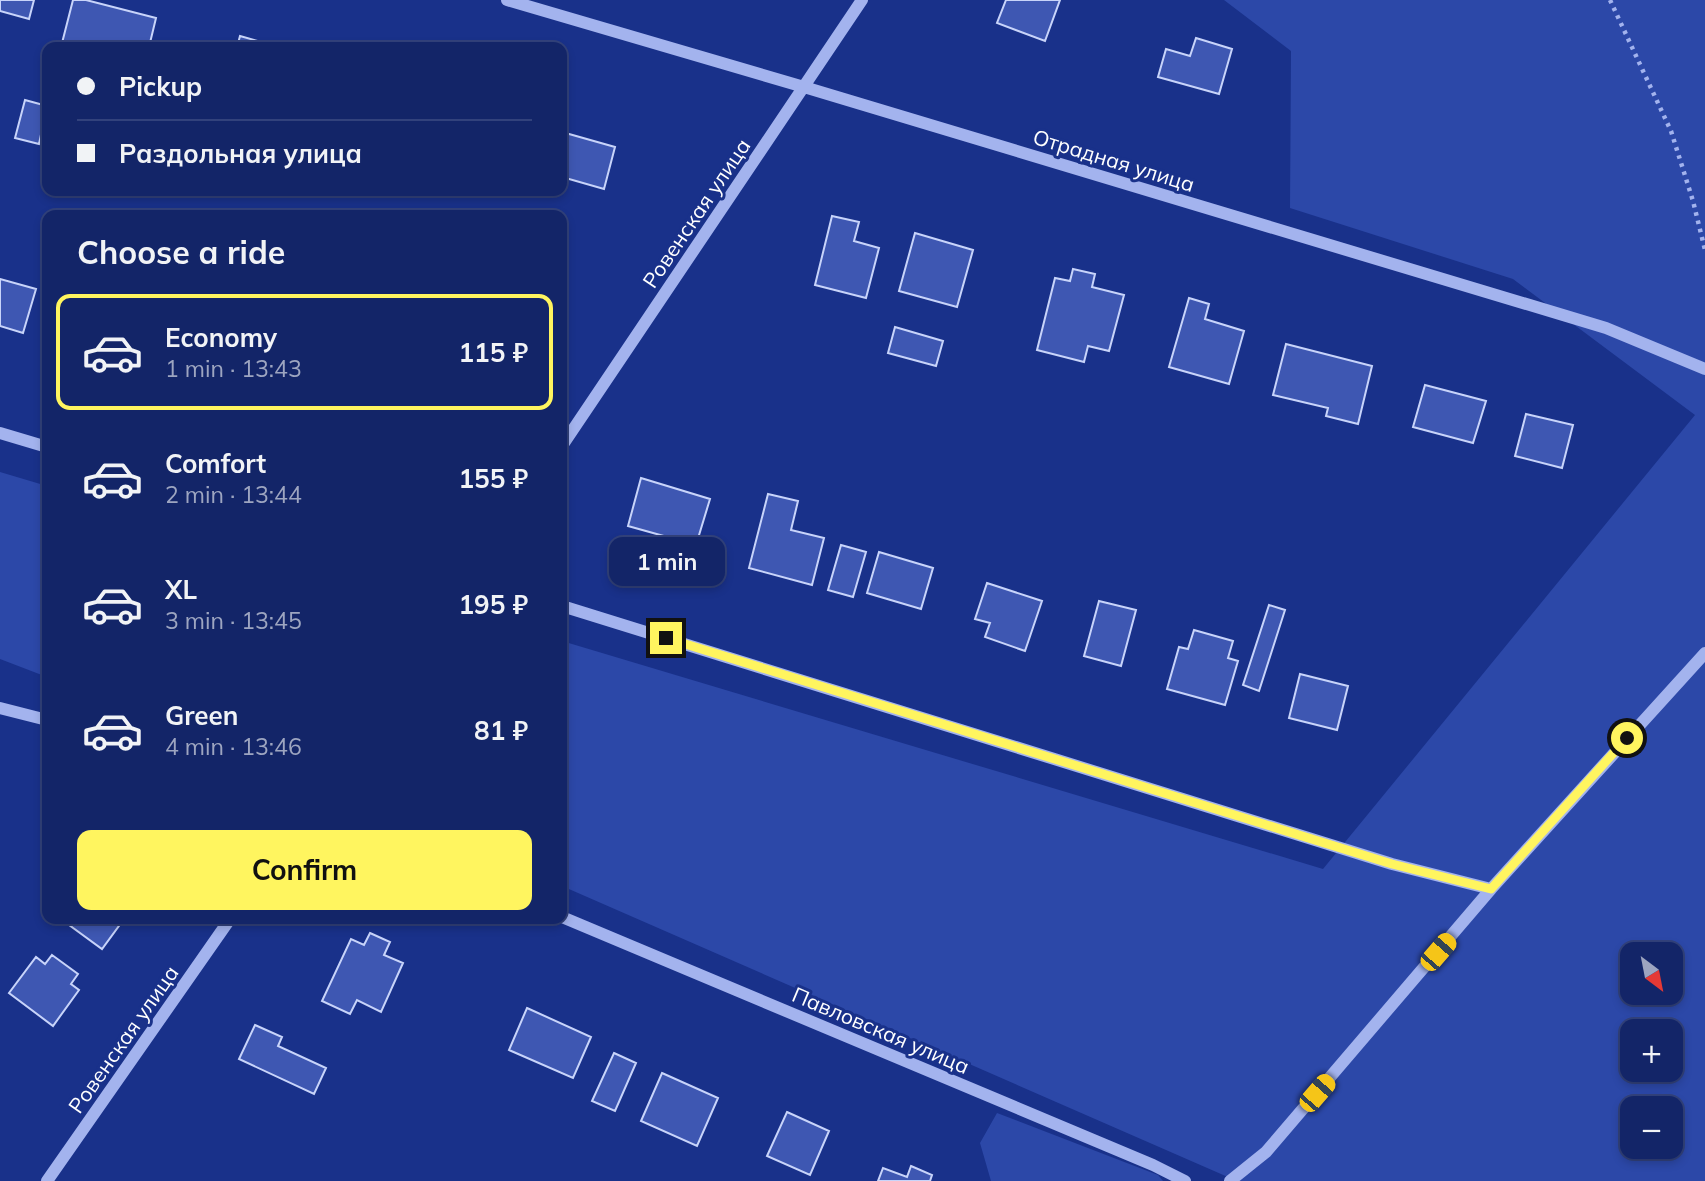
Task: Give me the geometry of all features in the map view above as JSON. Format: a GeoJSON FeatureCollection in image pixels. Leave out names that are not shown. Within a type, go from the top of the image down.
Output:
{"type":"FeatureCollection","features":[{"type":"Feature","properties":{"kind":"street","name":"Отрадная улица"},"geometry":{"type":"LineString","coordinates":[[507,0],[1606,328],[1705,369]]}},
{"type":"Feature","properties":{"kind":"street","name":"Ровенская улица"},"geometry":{"type":"LineString","coordinates":[[567,439],[862,0]]}},
{"type":"Feature","properties":{"kind":"street"},"geometry":{"type":"LineString","coordinates":[[0,433],[42,446]]}},
{"type":"Feature","properties":{"kind":"street"},"geometry":{"type":"LineString","coordinates":[[567,608],[1392,864],[1491,889]]}},
{"type":"Feature","properties":{"kind":"street"},"geometry":{"type":"LineString","coordinates":[[1230,1181],[1266,1152],[1491,889],[1705,653]]}},
{"type":"Feature","properties":{"kind":"street"},"geometry":{"type":"LineString","coordinates":[[0,708],[42,719]]}},
{"type":"Feature","properties":{"kind":"street","name":"Павловская улица"},"geometry":{"type":"LineString","coordinates":[[567,919],[1185,1181]]}},
{"type":"Feature","properties":{"kind":"street","name":"Ровенская улица"},"geometry":{"type":"LineString","coordinates":[[47,1181],[226,924]]}},
{"type":"Feature","properties":{"kind":"path"},"geometry":{"type":"LineString","coordinates":[[1610,0],[1671,131],[1705,250]]}},
{"type":"Feature","properties":{"kind":"shaded area"},"geometry":{"type":"Polygon","coordinates":[[[1224,0],[1705,0],[1705,1181],[1237,1181],[567,888],[567,642],[1323,869],[1695,415],[1513,279],[1290,208],[1291,51],[1224,0]]]}},
{"type":"Feature","properties":{"kind":"shaded area"},"geometry":{"type":"Polygon","coordinates":[[[0,472],[42,485],[42,675],[0,659],[0,472]]]}},
{"type":"Feature","properties":{"kind":"shaded area"},"geometry":{"type":"Polygon","coordinates":[[[997,1113],[1158,1175],[1163,1181],[991,1181],[980,1143],[997,1113]]]}},
{"type":"Feature","properties":{"kind":"building"},"geometry":{"type":"Polygon","coordinates":[[[0,0],[34,0],[29,19],[0,11],[0,0]]]}},
{"type":"Feature","properties":{"kind":"building"},"geometry":{"type":"Polygon","coordinates":[[[73,0],[86,0],[156,18],[150,42],[62,42],[73,0]]]}},
{"type":"Feature","properties":{"kind":"building"},"geometry":{"type":"Polygon","coordinates":[[[1006,0],[1060,0],[1045,41],[997,23],[1006,0]]]}},
{"type":"Feature","properties":{"kind":"building"},"geometry":{"type":"Polygon","coordinates":[[[240,36],[261,42],[238,42],[240,36]]]}},
{"type":"Feature","properties":{"kind":"building"},"geometry":{"type":"Polygon","coordinates":[[[1196,38],[1232,49],[1219,94],[1158,77],[1166,49],[1190,56],[1196,38]]]}},
{"type":"Feature","properties":{"kind":"building"},"geometry":{"type":"Polygon","coordinates":[[[25,100],[42,105],[39,144],[15,138],[25,100]]]}},
{"type":"Feature","properties":{"kind":"building"},"geometry":{"type":"Polygon","coordinates":[[[567,133],[615,147],[604,189],[567,178],[567,133]]]}},
{"type":"Feature","properties":{"kind":"building"},"geometry":{"type":"Polygon","coordinates":[[[832,216],[859,222],[854,241],[879,248],[866,298],[815,285],[832,216]]]}},
{"type":"Feature","properties":{"kind":"building"},"geometry":{"type":"Polygon","coordinates":[[[915,233],[973,250],[957,307],[899,291],[915,233]]]}},
{"type":"Feature","properties":{"kind":"building"},"geometry":{"type":"Polygon","coordinates":[[[1073,269],[1095,274],[1092,287],[1124,295],[1109,351],[1088,346],[1084,362],[1037,350],[1055,278],[1070,281],[1073,269]]]}},
{"type":"Feature","properties":{"kind":"building"},"geometry":{"type":"Polygon","coordinates":[[[0,279],[36,289],[23,333],[0,326],[0,279]]]}},
{"type":"Feature","properties":{"kind":"building"},"geometry":{"type":"Polygon","coordinates":[[[1189,298],[1209,304],[1205,319],[1244,331],[1229,384],[1169,367],[1189,298]]]}},
{"type":"Feature","properties":{"kind":"building"},"geometry":{"type":"Polygon","coordinates":[[[895,327],[943,341],[936,366],[888,353],[895,327]]]}},
{"type":"Feature","properties":{"kind":"building"},"geometry":{"type":"Polygon","coordinates":[[[1286,344],[1372,366],[1358,424],[1326,416],[1328,408],[1273,395],[1286,344]]]}},
{"type":"Feature","properties":{"kind":"building"},"geometry":{"type":"Polygon","coordinates":[[[1425,385],[1486,401],[1473,443],[1413,427],[1425,385]]]}},
{"type":"Feature","properties":{"kind":"building"},"geometry":{"type":"Polygon","coordinates":[[[1526,414],[1573,425],[1562,468],[1515,456],[1526,414]]]}},
{"type":"Feature","properties":{"kind":"building"},"geometry":{"type":"Polygon","coordinates":[[[641,478],[710,499],[696,545],[628,526],[641,478]]]}},
{"type":"Feature","properties":{"kind":"building"},"geometry":{"type":"Polygon","coordinates":[[[768,494],[798,501],[791,530],[824,538],[812,585],[749,568],[768,494]]]}},
{"type":"Feature","properties":{"kind":"building"},"geometry":{"type":"Polygon","coordinates":[[[841,545],[866,552],[853,597],[828,590],[841,545]]]}},
{"type":"Feature","properties":{"kind":"building"},"geometry":{"type":"Polygon","coordinates":[[[879,552],[933,568],[921,609],[867,593],[879,552]]]}},
{"type":"Feature","properties":{"kind":"building"},"geometry":{"type":"Polygon","coordinates":[[[987,583],[1042,601],[1025,651],[985,637],[990,623],[975,619],[987,583]]]}},
{"type":"Feature","properties":{"kind":"building"},"geometry":{"type":"Polygon","coordinates":[[[1099,601],[1136,610],[1121,666],[1084,656],[1099,601]]]}},
{"type":"Feature","properties":{"kind":"building"},"geometry":{"type":"Polygon","coordinates":[[[1269,605],[1285,610],[1259,691],[1243,685],[1269,605]]]}},
{"type":"Feature","properties":{"kind":"building"},"geometry":{"type":"Polygon","coordinates":[[[1194,630],[1233,641],[1228,658],[1238,661],[1225,705],[1167,689],[1179,647],[1188,649],[1194,630]]]}},
{"type":"Feature","properties":{"kind":"building"},"geometry":{"type":"Polygon","coordinates":[[[1300,674],[1348,686],[1337,730],[1289,718],[1300,674]]]}},
{"type":"Feature","properties":{"kind":"building"},"geometry":{"type":"Polygon","coordinates":[[[68,924],[120,924],[102,949],[68,924]]]}},
{"type":"Feature","properties":{"kind":"building"},"geometry":{"type":"Polygon","coordinates":[[[370,933],[390,942],[384,955],[403,963],[381,1012],[357,1000],[350,1014],[322,1001],[351,939],[364,945],[370,933]]]}},
{"type":"Feature","properties":{"kind":"building"},"geometry":{"type":"Polygon","coordinates":[[[52,955],[78,974],[71,984],[79,990],[53,1026],[9,993],[36,957],[45,964],[52,955]]]}},
{"type":"Feature","properties":{"kind":"building"},"geometry":{"type":"Polygon","coordinates":[[[527,1008],[591,1037],[573,1078],[509,1050],[527,1008]]]}},
{"type":"Feature","properties":{"kind":"building"},"geometry":{"type":"Polygon","coordinates":[[[255,1025],[282,1037],[278,1046],[326,1068],[314,1094],[239,1059],[255,1025]]]}},
{"type":"Feature","properties":{"kind":"building"},"geometry":{"type":"Polygon","coordinates":[[[614,1053],[636,1063],[615,1111],[592,1101],[614,1053]]]}},
{"type":"Feature","properties":{"kind":"building"},"geometry":{"type":"Polygon","coordinates":[[[662,1073],[718,1098],[697,1146],[641,1121],[662,1073]]]}},
{"type":"Feature","properties":{"kind":"building"},"geometry":{"type":"Polygon","coordinates":[[[787,1112],[829,1131],[810,1175],[767,1156],[787,1112]]]}},
{"type":"Feature","properties":{"kind":"building"},"geometry":{"type":"Polygon","coordinates":[[[911,1166],[932,1175],[930,1181],[878,1181],[883,1168],[907,1177],[911,1166]]]}},
{"type":"Feature","properties":{"kind":"route"},"geometry":{"type":"LineString","coordinates":[[666,638],[1392,864],[1491,889],[1627,738]]}}]}
